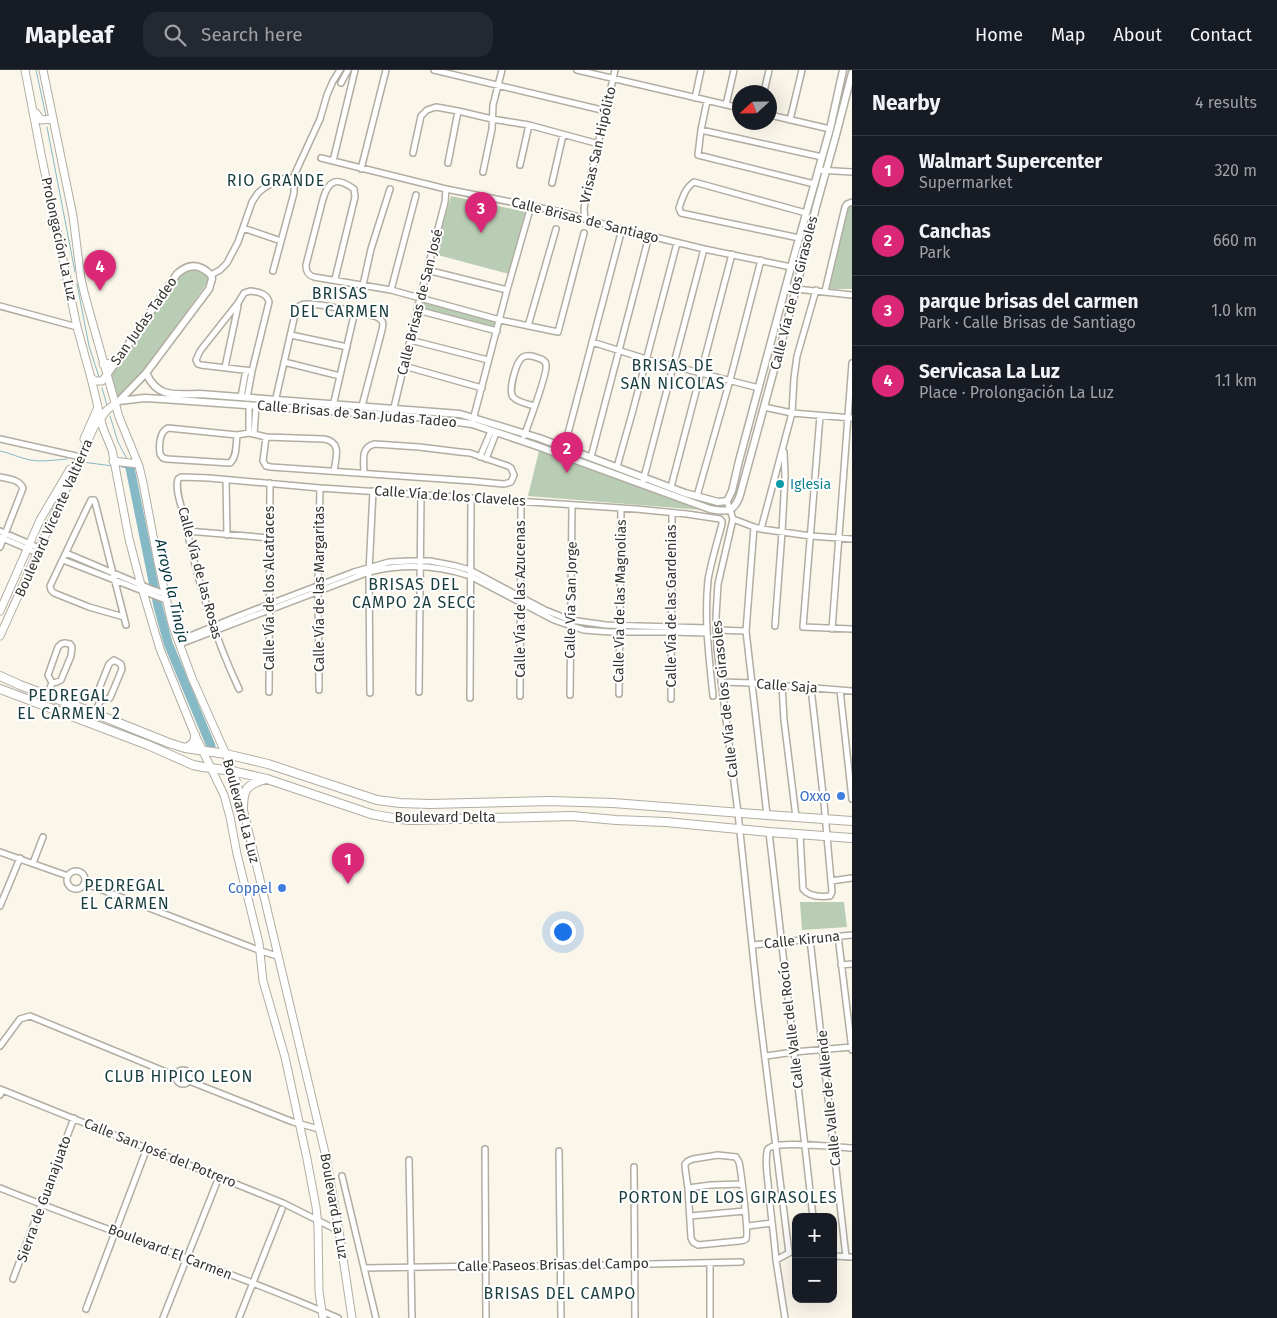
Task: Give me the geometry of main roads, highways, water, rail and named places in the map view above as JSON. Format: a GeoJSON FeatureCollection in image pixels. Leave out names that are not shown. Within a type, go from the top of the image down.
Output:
{"type":"FeatureCollection","features":[{"type":"Feature","properties":{"kind":"main road","name":"Prolongación La Luz"},"geometry":{"type":"LineString","coordinates":[[25,70],[77,327],[98,407]]}},
{"type":"Feature","properties":{"kind":"main road","name":"Prolongación La Luz"},"geometry":{"type":"LineString","coordinates":[[43,70],[72,216],[81,279],[107,375]]}},
{"type":"Feature","properties":{"kind":"main road"},"geometry":{"type":"LineString","coordinates":[[31,96],[39,119],[54,119]]}},
{"type":"Feature","properties":{"kind":"main road"},"geometry":{"type":"LineString","coordinates":[[68,284],[71,281],[81,279]]}},
{"type":"Feature","properties":{"kind":"main road"},"geometry":{"type":"LineString","coordinates":[[104,364],[114,363]]}},
{"type":"Feature","properties":{"kind":"main road"},"geometry":{"type":"LineString","coordinates":[[91,378],[99,382],[107,375]]}},
{"type":"Feature","properties":{"kind":"main road","name":"Boulevard La Luz"},"geometry":{"type":"LineString","coordinates":[[107,375],[117,403],[121,425],[138,464],[143,482],[163,596],[203,704],[237,783],[331,1182],[352,1318]]}},
{"type":"Feature","properties":{"kind":"main road","name":"Boulevard Vicente Valtierra"},"geometry":{"type":"LineString","coordinates":[[0,636],[94,427],[107,410],[117,403]]}},
{"type":"Feature","properties":{"kind":"main road","name":"Boulevard La Luz"},"geometry":{"type":"LineString","coordinates":[[98,407],[103,428],[112,450],[129,539],[156,638],[195,735],[220,785],[227,804],[236,854],[256,929],[261,973],[281,1042],[313,1191],[317,1220],[319,1292],[323,1314]]}},
{"type":"Feature","properties":{"kind":"main road","name":"Boulevard Vicente Valtierra"},"geometry":{"type":"LineString","coordinates":[[0,611],[40,520],[64,481],[98,407]]}},
{"type":"Feature","properties":{"kind":"main road"},"geometry":{"type":"LineString","coordinates":[[113,461],[138,464]]}},
{"type":"Feature","properties":{"kind":"main road","name":"Boulevard Delta"},"geometry":{"type":"LineString","coordinates":[[0,676],[169,743],[203,752],[226,754],[283,769],[377,800],[400,804],[550,801],[613,803],[852,821]]}},
{"type":"Feature","properties":{"kind":"main road"},"geometry":{"type":"LineString","coordinates":[[16,695],[20,685]]}},
{"type":"Feature","properties":{"kind":"main road","name":"Boulevard Delta"},"geometry":{"type":"LineString","coordinates":[[0,689],[148,745],[193,765],[267,779],[371,814],[401,820],[572,816],[852,838]]}},
{"type":"Feature","properties":{"kind":"main road"},"geometry":{"type":"LineString","coordinates":[[82,720],[85,710]]}},
{"type":"Feature","properties":{"kind":"main road"},"geometry":{"type":"LineString","coordinates":[[185,748],[194,742],[195,735]]}},
{"type":"Feature","properties":{"kind":"main road"},"geometry":{"type":"LineString","coordinates":[[243,809],[244,793],[247,788],[256,782],[267,779]]}},
{"type":"Feature","properties":{"kind":"main road"},"geometry":{"type":"LineString","coordinates":[[488,817],[497,814],[499,810],[489,802]]}},
{"type":"Feature","properties":{"kind":"main road"},"geometry":{"type":"LineString","coordinates":[[514,817],[510,807],[517,802]]}},
{"type":"Feature","properties":{"kind":"waterway","name":"Arroyo la Tinaja"},"geometry":{"type":"LineString","coordinates":[[36,70],[46,116]]}},
{"type":"Feature","properties":{"kind":"waterway","name":"Arroyo la Tinaja"},"geometry":{"type":"LineString","coordinates":[[47,127],[75,272]]}},
{"type":"Feature","properties":{"kind":"waterway","name":"Arroyo la Tinaja"},"geometry":{"type":"LineString","coordinates":[[77,284],[89,346],[99,377]]}},
{"type":"Feature","properties":{"kind":"waterway","name":"Arroyo la Tinaja"},"geometry":{"type":"LineString","coordinates":[[102,388],[107,405]]}},
{"type":"Feature","properties":{"kind":"waterway","name":"Arroyo la Tinaja"},"geometry":{"type":"LineString","coordinates":[[110,416],[118,442],[127,459]]}},
{"type":"Feature","properties":{"kind":"waterway"},"geometry":{"type":"LineString","coordinates":[[0,451],[35,461],[67,459]]}},
{"type":"Feature","properties":{"kind":"waterway"},"geometry":{"type":"LineString","coordinates":[[82,462],[113,466]]}},
{"type":"Feature","properties":{"kind":"waterway","name":"Arroyo la Tinaja"},"geometry":{"type":"LineString","coordinates":[[121,467],[130,467]]}},
{"type":"Feature","properties":{"kind":"waterway","name":"Arroyo la Tinaja"},"geometry":{"type":"LineString","coordinates":[[130,468],[158,606],[168,643],[211,746]]}},
{"type":"Feature","properties":{"kind":"place","name":"parque brisas del carmen"},"geometry":{"type":"Point","coordinates":[481,233]}},
{"type":"Feature","properties":{"kind":"place","name":"Servicasa La Luz"},"geometry":{"type":"Point","coordinates":[100,291]}},
{"type":"Feature","properties":{"kind":"place","name":"Canchas"},"geometry":{"type":"Point","coordinates":[567,473]}},
{"type":"Feature","properties":{"kind":"place","name":"Iglesia"},"geometry":{"type":"Point","coordinates":[780,484]}},
{"type":"Feature","properties":{"kind":"place","name":"Oxxo"},"geometry":{"type":"Point","coordinates":[841,796]}},
{"type":"Feature","properties":{"kind":"place","name":"Walmart Supercenter"},"geometry":{"type":"Point","coordinates":[348,884]}},
{"type":"Feature","properties":{"kind":"place","name":"Coppel"},"geometry":{"type":"Point","coordinates":[282,888]}},
{"type":"Feature","properties":{"kind":"district","name":"RIO GRANDE"},"geometry":{"type":"Point","coordinates":[276,180]}},
{"type":"Feature","properties":{"kind":"district","name":"BRISAS DEL CARMEN"},"geometry":{"type":"Point","coordinates":[340,302]}},
{"type":"Feature","properties":{"kind":"district","name":"BRISAS DE SAN NICOLAS"},"geometry":{"type":"Point","coordinates":[673,374]}},
{"type":"Feature","properties":{"kind":"district","name":"BRISAS DEL CAMPO 2A SECC"},"geometry":{"type":"Point","coordinates":[414,593]}},
{"type":"Feature","properties":{"kind":"district","name":"PEDREGAL EL CARMEN 2"},"geometry":{"type":"Point","coordinates":[69,704]}},
{"type":"Feature","properties":{"kind":"district","name":"PEDREGAL EL CARMEN"},"geometry":{"type":"Point","coordinates":[125,894]}},
{"type":"Feature","properties":{"kind":"district","name":"CLUB HIPICO LEON"},"geometry":{"type":"Point","coordinates":[179,1076]}},
{"type":"Feature","properties":{"kind":"district","name":"PORTON DE LOS GIRASOLES"},"geometry":{"type":"Point","coordinates":[728,1197]}},
{"type":"Feature","properties":{"kind":"district","name":"BRISAS DEL CAMPO"},"geometry":{"type":"Point","coordinates":[560,1293]}}]}
